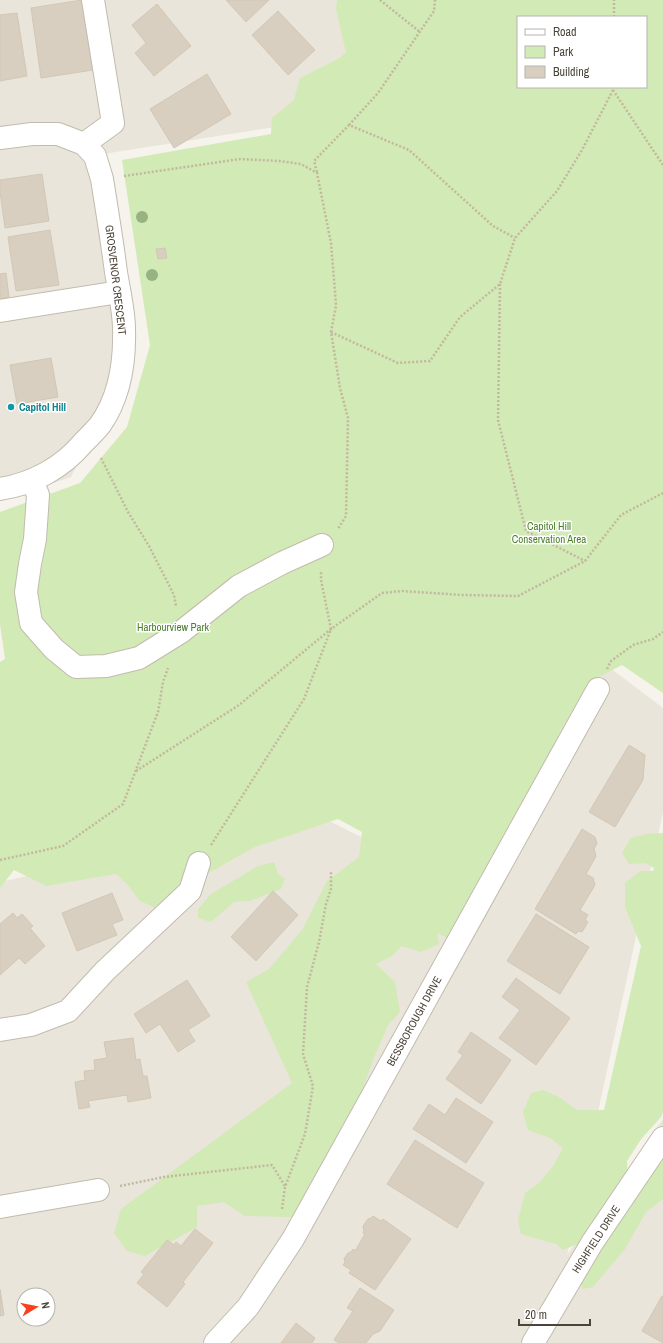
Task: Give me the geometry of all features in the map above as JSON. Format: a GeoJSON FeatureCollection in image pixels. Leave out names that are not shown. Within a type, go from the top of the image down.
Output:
{"type":"FeatureCollection","features":[{"type":"Feature","properties":{"kind":"street"},"geometry":{"type":"LineString","coordinates":[[0,138],[32,134],[58,134],[84,144],[113,123],[93,0]]}},
{"type":"Feature","properties":{"kind":"street","name":"GROSVENOR CRESCENT"},"geometry":{"type":"LineString","coordinates":[[0,489],[16,486],[44,475],[74,454],[100,425],[111,404],[119,382],[123,358],[124,328],[119,292],[102,179],[95,156],[84,144]]}},
{"type":"Feature","properties":{"kind":"street"},"geometry":{"type":"LineString","coordinates":[[0,311],[119,292]]}},
{"type":"Feature","properties":{"kind":"street"},"geometry":{"type":"LineString","coordinates":[[32,480],[38,495],[37,520],[26,592],[32,623],[54,649],[76,667],[106,666],[139,658],[181,632],[239,586],[282,563],[322,545]]}},
{"type":"Feature","properties":{"kind":"street","name":"BESSBOROUGH DRIVE"},"geometry":{"type":"LineString","coordinates":[[215,1343],[248,1307],[293,1239],[598,689]]}},
{"type":"Feature","properties":{"kind":"street"},"geometry":{"type":"LineString","coordinates":[[0,1030],[31,1025],[68,1012],[105,971],[190,891],[200,863]]}},
{"type":"Feature","properties":{"kind":"street","name":"HIGHFIELD DRIVE"},"geometry":{"type":"LineString","coordinates":[[533,1343],[592,1243],[663,1138]]}},
{"type":"Feature","properties":{"kind":"street"},"geometry":{"type":"LineString","coordinates":[[0,1207],[98,1190]]}},
{"type":"Feature","properties":{"kind":"path"},"geometry":{"type":"LineString","coordinates":[[380,0],[420,32]]}},
{"type":"Feature","properties":{"kind":"path"},"geometry":{"type":"LineString","coordinates":[[200,863],[304,699],[331,629],[321,580],[322,545],[335,533],[346,516],[348,418],[340,388],[331,332],[336,306],[331,243],[318,173],[314,161],[378,93],[434,11],[435,0]]}},
{"type":"Feature","properties":{"kind":"path"},"geometry":{"type":"LineString","coordinates":[[614,0],[614,16]]}},
{"type":"Feature","properties":{"kind":"path"},"geometry":{"type":"LineString","coordinates":[[584,561],[526,532],[498,420],[500,284],[515,238],[557,191],[582,150],[613,89],[663,165]]}},
{"type":"Feature","properties":{"kind":"path"},"geometry":{"type":"LineString","coordinates":[[349,125],[409,150],[493,226],[515,238]]}},
{"type":"Feature","properties":{"kind":"path"},"geometry":{"type":"LineString","coordinates":[[102,179],[240,159],[279,160],[301,164],[318,173]]}},
{"type":"Feature","properties":{"kind":"path"},"geometry":{"type":"LineString","coordinates":[[331,332],[398,363],[430,361],[460,316],[500,284]]}},
{"type":"Feature","properties":{"kind":"path"},"geometry":{"type":"LineString","coordinates":[[87,439],[98,453],[128,512],[149,546],[174,595],[181,632]]}},
{"type":"Feature","properties":{"kind":"path"},"geometry":{"type":"LineString","coordinates":[[136,770],[239,705],[331,629],[382,593],[402,591],[463,595],[518,596],[584,561],[621,515],[663,493]]}},
{"type":"Feature","properties":{"kind":"path"},"geometry":{"type":"LineString","coordinates":[[598,689],[611,661],[633,645],[653,639],[663,632]]}},
{"type":"Feature","properties":{"kind":"path"},"geometry":{"type":"LineString","coordinates":[[0,860],[63,846],[123,804],[158,712],[163,682],[168,668]]}},
{"type":"Feature","properties":{"kind":"path"},"geometry":{"type":"LineString","coordinates":[[282,1211],[285,1187],[305,1134],[314,1086],[303,1054],[307,987],[319,942],[326,904],[331,889],[331,872]]}},
{"type":"Feature","properties":{"kind":"path"},"geometry":{"type":"LineString","coordinates":[[98,1190],[164,1177],[272,1165],[285,1187]]}},
{"type":"Feature","properties":{"kind":"shaded area"},"geometry":{"type":"Polygon","coordinates":[[[0,0],[400,0],[300,123],[103,154],[132,352],[71,477],[0,501],[0,0]]]}},
{"type":"Feature","properties":{"kind":"shaded area"},"geometry":{"type":"Polygon","coordinates":[[[593,655],[663,708],[663,812],[567,1255],[663,1119],[663,1343],[0,1343],[0,882],[67,867],[278,795],[460,887],[593,655]]]}},
{"type":"Feature","properties":{"kind":"green space"},"geometry":{"type":"Polygon","coordinates":[[[337,0],[663,0],[663,693],[622,665],[589,682],[558,735],[563,762],[558,772],[529,788],[527,826],[448,938],[437,933],[439,944],[421,952],[401,946],[392,956],[376,964],[395,982],[400,1012],[388,1025],[376,1053],[364,1085],[345,1168],[327,1198],[291,1217],[245,1216],[224,1202],[197,1206],[197,1227],[145,1256],[127,1251],[114,1233],[121,1209],[292,1083],[246,982],[269,969],[302,930],[327,881],[359,857],[362,832],[338,819],[255,847],[203,876],[170,916],[139,900],[127,884],[116,874],[46,886],[14,870],[0,888],[0,662],[5,659],[0,624],[0,512],[80,483],[127,427],[150,345],[122,160],[271,134],[272,118],[294,100],[300,78],[336,60],[346,53],[336,9],[337,0]]]}},
{"type":"Feature","properties":{"kind":"green space"},"geometry":{"type":"Polygon","coordinates":[[[663,833],[663,1112],[661,1117],[642,1138],[627,1161],[628,1178],[590,1239],[563,1250],[556,1244],[521,1234],[518,1220],[525,1193],[540,1182],[553,1166],[563,1148],[550,1138],[528,1130],[523,1112],[531,1093],[543,1090],[559,1097],[577,1110],[604,1110],[641,946],[625,907],[625,883],[640,871],[653,871],[654,868],[645,863],[629,864],[622,853],[631,838],[646,834],[663,833]]]}},
{"type":"Feature","properties":{"kind":"green space"},"geometry":{"type":"Polygon","coordinates":[[[274,862],[278,874],[285,879],[281,889],[250,901],[234,902],[211,922],[198,918],[198,909],[211,894],[258,866],[274,862]]]}},
{"type":"Feature","properties":{"kind":"green space"},"geometry":{"type":"Polygon","coordinates":[[[663,1155],[663,1199],[646,1212],[625,1249],[593,1287],[583,1289],[579,1280],[663,1155]]]}},
{"type":"Feature","properties":{"kind":"building"},"geometry":{"type":"Polygon","coordinates":[[[82,0],[93,70],[41,78],[31,8],[82,0]]]}},
{"type":"Feature","properties":{"kind":"building"},"geometry":{"type":"Polygon","coordinates":[[[226,0],[269,0],[246,22],[226,0]]]}},
{"type":"Feature","properties":{"kind":"building"},"geometry":{"type":"Polygon","coordinates":[[[157,4],[191,46],[154,76],[135,53],[146,43],[132,25],[157,4]]]}},
{"type":"Feature","properties":{"kind":"building"},"geometry":{"type":"Polygon","coordinates":[[[278,11],[315,50],[288,75],[252,35],[278,11]]]}},
{"type":"Feature","properties":{"kind":"building"},"geometry":{"type":"Polygon","coordinates":[[[17,13],[27,76],[0,81],[0,15],[17,13]]]}},
{"type":"Feature","properties":{"kind":"building"},"geometry":{"type":"Polygon","coordinates":[[[207,74],[231,114],[174,148],[150,109],[207,74]]]}},
{"type":"Feature","properties":{"kind":"building"},"geometry":{"type":"Polygon","coordinates":[[[42,174],[49,221],[5,228],[0,192],[0,180],[42,174]]]}},
{"type":"Feature","properties":{"kind":"building"},"geometry":{"type":"Polygon","coordinates":[[[50,230],[59,285],[16,291],[8,237],[50,230]]]}},
{"type":"Feature","properties":{"kind":"building"},"geometry":{"type":"Polygon","coordinates":[[[165,248],[167,258],[158,259],[156,249],[165,248]]]}},
{"type":"Feature","properties":{"kind":"building"},"geometry":{"type":"Polygon","coordinates":[[[6,273],[9,297],[0,299],[0,274],[6,273]]]}},
{"type":"Feature","properties":{"kind":"building"},"geometry":{"type":"Polygon","coordinates":[[[51,358],[58,397],[17,404],[10,365],[51,358]]]}},
{"type":"Feature","properties":{"kind":"building"},"geometry":{"type":"Polygon","coordinates":[[[629,745],[645,755],[643,780],[615,827],[589,812],[629,745]]]}},
{"type":"Feature","properties":{"kind":"building"},"geometry":{"type":"Polygon","coordinates":[[[582,829],[595,837],[597,843],[594,849],[596,856],[586,874],[593,878],[595,885],[580,910],[588,915],[585,920],[588,922],[582,932],[578,931],[576,934],[535,909],[582,829]]]}},
{"type":"Feature","properties":{"kind":"building"},"geometry":{"type":"Polygon","coordinates":[[[273,891],[298,915],[256,961],[231,937],[273,891]]]}},
{"type":"Feature","properties":{"kind":"building"},"geometry":{"type":"Polygon","coordinates":[[[112,893],[123,920],[112,924],[117,935],[77,951],[62,913],[112,893]]]}},
{"type":"Feature","properties":{"kind":"building"},"geometry":{"type":"Polygon","coordinates":[[[13,913],[17,918],[22,914],[33,926],[30,928],[45,946],[25,964],[19,958],[0,975],[0,924],[13,913]]]}},
{"type":"Feature","properties":{"kind":"building"},"geometry":{"type":"Polygon","coordinates":[[[536,914],[589,947],[560,994],[507,961],[536,914]]]}},
{"type":"Feature","properties":{"kind":"building"},"geometry":{"type":"Polygon","coordinates":[[[516,978],[570,1018],[536,1065],[499,1038],[520,1010],[502,997],[516,978]]]}},
{"type":"Feature","properties":{"kind":"building"},"geometry":{"type":"Polygon","coordinates":[[[187,980],[210,1016],[188,1030],[195,1041],[178,1052],[160,1024],[146,1033],[134,1014],[187,980]]]}},
{"type":"Feature","properties":{"kind":"building"},"geometry":{"type":"Polygon","coordinates":[[[471,1032],[511,1060],[481,1104],[446,1079],[463,1055],[458,1052],[471,1032]]]}},
{"type":"Feature","properties":{"kind":"building"},"geometry":{"type":"Polygon","coordinates":[[[133,1038],[136,1060],[140,1059],[143,1076],[147,1076],[151,1098],[128,1102],[127,1095],[88,1101],[90,1107],[79,1109],[75,1082],[85,1080],[84,1071],[95,1070],[94,1060],[107,1058],[104,1042],[133,1038]]]}},
{"type":"Feature","properties":{"kind":"building"},"geometry":{"type":"Polygon","coordinates":[[[456,1098],[493,1122],[466,1163],[413,1129],[429,1104],[445,1115],[456,1098]]]}},
{"type":"Feature","properties":{"kind":"building"},"geometry":{"type":"Polygon","coordinates":[[[415,1140],[484,1183],[457,1228],[387,1184],[415,1140]]]}},
{"type":"Feature","properties":{"kind":"building"},"geometry":{"type":"Polygon","coordinates":[[[373,1216],[381,1221],[383,1219],[411,1239],[375,1290],[349,1273],[351,1270],[343,1265],[345,1262],[344,1259],[348,1253],[353,1249],[355,1251],[365,1234],[363,1233],[363,1226],[368,1219],[373,1216]]]}},
{"type":"Feature","properties":{"kind":"building"},"geometry":{"type":"Polygon","coordinates":[[[195,1229],[213,1243],[183,1282],[185,1284],[167,1307],[137,1283],[144,1274],[141,1272],[167,1240],[174,1245],[176,1242],[181,1246],[195,1229]]]}},
{"type":"Feature","properties":{"kind":"building"},"geometry":{"type":"Polygon","coordinates":[[[360,1288],[394,1310],[380,1331],[373,1334],[366,1343],[339,1343],[334,1340],[353,1311],[347,1308],[360,1288]]]}},
{"type":"Feature","properties":{"kind":"building"},"geometry":{"type":"Polygon","coordinates":[[[0,1289],[4,1315],[0,1316],[0,1289]]]}},
{"type":"Feature","properties":{"kind":"building"},"geometry":{"type":"Polygon","coordinates":[[[663,1296],[663,1343],[642,1331],[663,1296]]]}},
{"type":"Feature","properties":{"kind":"building"},"geometry":{"type":"Polygon","coordinates":[[[296,1323],[315,1338],[312,1343],[281,1343],[296,1323]]]}},
{"type":"Feature","properties":{"kind":"place","name":"Capitol Hill"},"geometry":{"type":"Point","coordinates":[11,407]}},
{"type":"Feature","properties":{"kind":"park label","name":"Capitol Hill Conservation Area"},"geometry":{"type":"Point","coordinates":[549,532]}},
{"type":"Feature","properties":{"kind":"park label","name":"Harbourview Park"},"geometry":{"type":"Point","coordinates":[173,627]}}]}
